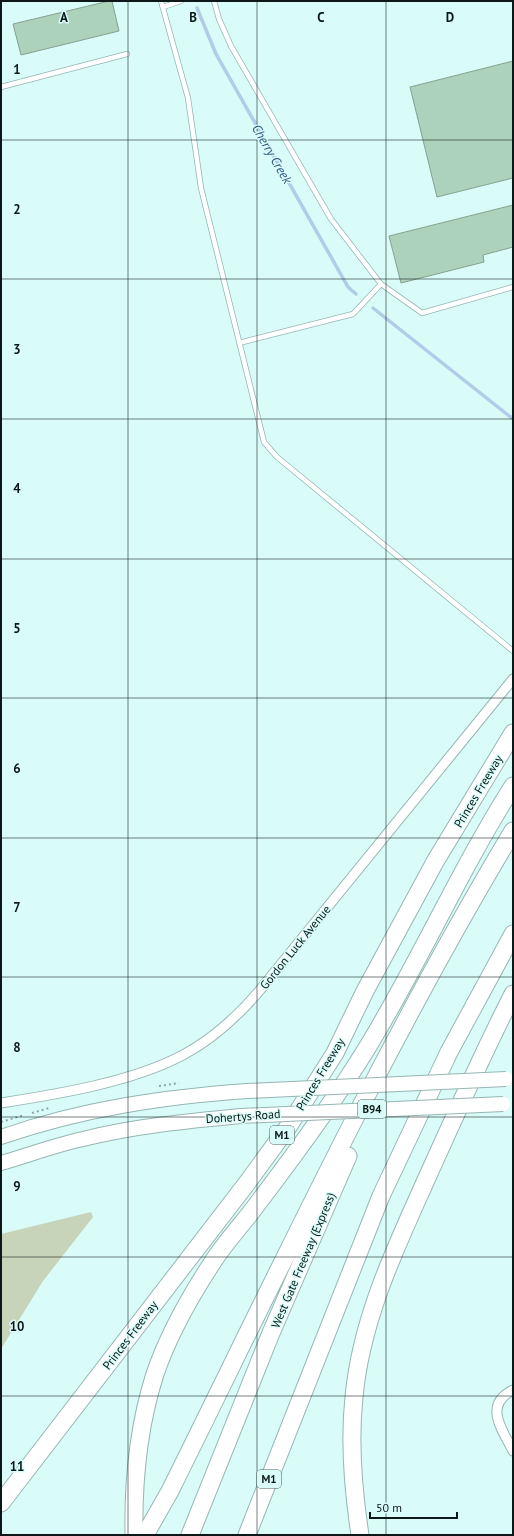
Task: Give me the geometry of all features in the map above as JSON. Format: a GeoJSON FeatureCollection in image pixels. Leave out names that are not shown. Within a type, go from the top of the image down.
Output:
{"type":"FeatureCollection","features":[{"type":"Feature","properties":{"kind":"highway","name":"Princes Freeway"},"geometry":{"type":"LineString","coordinates":[[1,1503],[247,1184],[288,1127],[335,1053],[365,991],[436,860],[513,733]]}},
{"type":"Feature","properties":{"kind":"highway"},"geometry":{"type":"LineString","coordinates":[[134,1535],[133,1496],[136,1459],[144,1416],[156,1374],[169,1339],[191,1298],[217,1256],[308,1135],[366,1049],[475,849],[513,786]]}},
{"type":"Feature","properties":{"kind":"highway"},"geometry":{"type":"LineString","coordinates":[[145,1535],[170,1491],[316,1195],[423,988],[456,928],[513,831]]}},
{"type":"Feature","properties":{"kind":"highway","name":"M1"},"geometry":{"type":"LineString","coordinates":[[247,1535],[381,1196],[449,1052],[513,934]]}},
{"type":"Feature","properties":{"kind":"highway","name":"West Gate Freeway (Express)"},"geometry":{"type":"LineString","coordinates":[[190,1535],[274,1325],[423,988]]}},
{"type":"Feature","properties":{"kind":"highway"},"geometry":{"type":"LineString","coordinates":[[360,1535],[353,1488],[351,1442],[354,1396],[362,1351],[371,1318],[388,1266],[448,1131],[513,994]]}},
{"type":"Feature","properties":{"kind":"main road","name":"Dohertys Road"},"geometry":{"type":"LineString","coordinates":[[1,1137],[61,1118],[113,1107],[192,1095],[509,1078]]}},
{"type":"Feature","properties":{"kind":"main road","name":"Dohertys Road"},"geometry":{"type":"LineString","coordinates":[[1,1163],[60,1144],[101,1135],[166,1124],[241,1116],[508,1104]]}},
{"type":"Feature","properties":{"kind":"street","name":"Gordon Luck Avenue"},"geometry":{"type":"LineString","coordinates":[[1,1103],[58,1093],[140,1072],[184,1054],[224,1026],[260,990],[513,679]]}},
{"type":"Feature","properties":{"kind":"street"},"geometry":{"type":"LineString","coordinates":[[513,1390],[502,1397],[497,1404],[496,1413],[499,1423],[513,1451]]}},
{"type":"Feature","properties":{"kind":"lane"},"geometry":{"type":"LineString","coordinates":[[161,1],[188,98],[201,188],[261,432],[269,449],[277,458],[513,651]]}},
{"type":"Feature","properties":{"kind":"lane"},"geometry":{"type":"LineString","coordinates":[[163,7],[181,1]]}},
{"type":"Feature","properties":{"kind":"lane"},"geometry":{"type":"LineString","coordinates":[[214,1],[219,19],[231,46],[331,219],[381,284],[422,313],[513,287]]}},
{"type":"Feature","properties":{"kind":"lane"},"geometry":{"type":"LineString","coordinates":[[1,88],[127,54]]}},
{"type":"Feature","properties":{"kind":"lane"},"geometry":{"type":"LineString","coordinates":[[239,343],[353,314],[381,284]]}},
{"type":"Feature","properties":{"kind":"green space"},"geometry":{"type":"Polygon","coordinates":[[[91,1212],[93,1217],[43,1281],[1,1349],[1,1234],[91,1212]]]}},
{"type":"Feature","properties":{"kind":"building"},"geometry":{"type":"Polygon","coordinates":[[[112,1],[119,31],[21,55],[13,24],[112,1]]]}},
{"type":"Feature","properties":{"kind":"building"},"geometry":{"type":"Polygon","coordinates":[[[513,61],[513,178],[437,197],[410,87],[513,61]]]}},
{"type":"Feature","properties":{"kind":"building"},"geometry":{"type":"Polygon","coordinates":[[[513,205],[513,247],[483,255],[484,262],[401,283],[389,236],[513,205]]]}},
{"type":"Feature","properties":{"kind":"waterway","name":"Cherry Creek"},"geometry":{"type":"LineString","coordinates":[[197,8],[216,54],[348,287],[356,294]]}},
{"type":"Feature","properties":{"kind":"waterway","name":"Cherry Creek"},"geometry":{"type":"LineString","coordinates":[[373,308],[513,419]]}}]}
